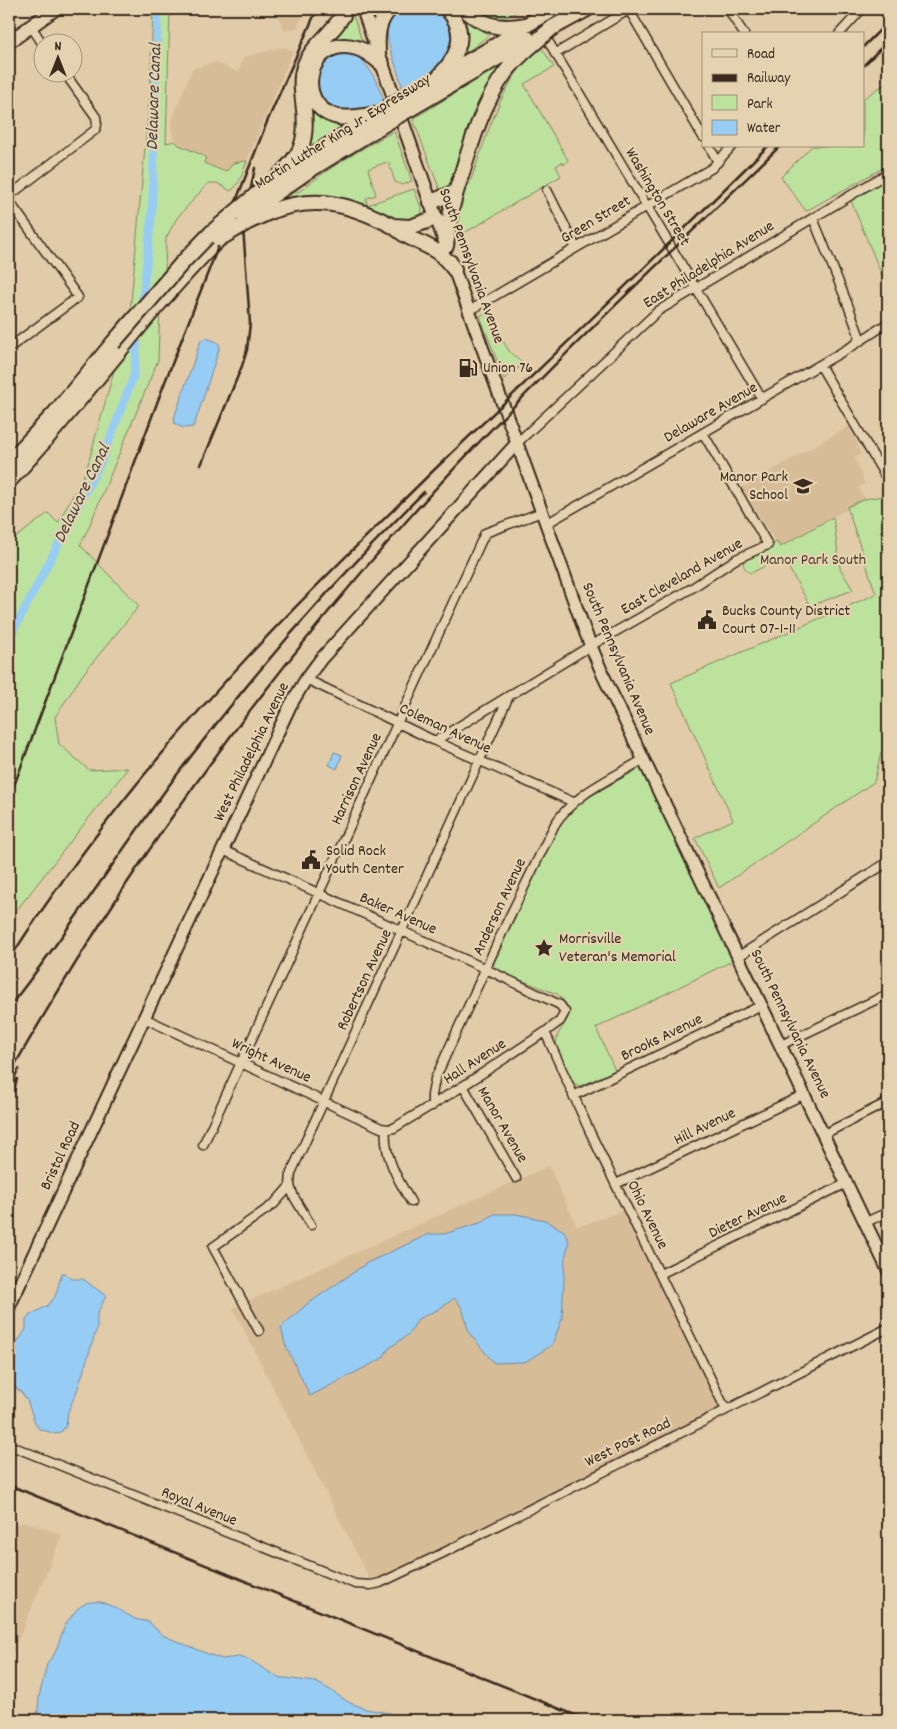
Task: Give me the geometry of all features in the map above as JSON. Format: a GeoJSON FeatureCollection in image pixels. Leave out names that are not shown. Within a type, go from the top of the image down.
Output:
{"type":"FeatureCollection","features":[{"type":"Feature","properties":{"kind":"highway"},"geometry":{"type":"LineString","coordinates":[[273,182],[294,161],[304,140],[306,119],[301,85],[304,68],[313,51],[340,20],[346,9]]}},
{"type":"Feature","properties":{"kind":"highway"},"geometry":{"type":"LineString","coordinates":[[378,50],[379,26],[384,15],[390,9]]}},
{"type":"Feature","properties":{"kind":"highway"},"geometry":{"type":"LineString","coordinates":[[436,79],[455,56],[460,42],[457,22],[447,9]]}},
{"type":"Feature","properties":{"kind":"highway"},"geometry":{"type":"LineString","coordinates":[[464,9],[477,20],[487,24],[507,27],[528,24]]}},
{"type":"Feature","properties":{"kind":"highway"},"geometry":{"type":"LineString","coordinates":[[446,246],[456,192],[485,108],[495,89],[514,62],[537,38],[587,9]]}},
{"type":"Feature","properties":{"kind":"highway","name":"Martin Luther King Jr. Expressway"},"geometry":{"type":"LineString","coordinates":[[408,103],[436,79],[495,46],[549,12]]}},
{"type":"Feature","properties":{"kind":"highway","name":"Martin Luther King Jr. Expressway"},"geometry":{"type":"LineString","coordinates":[[9,462],[219,239],[248,222],[265,202],[273,182],[385,114],[537,38]]}},
{"type":"Feature","properties":{"kind":"highway"},"geometry":{"type":"LineString","coordinates":[[382,64],[357,48],[338,47],[325,52],[319,57],[310,77],[313,98],[327,112],[347,118],[385,114]]}},
{"type":"Feature","properties":{"kind":"highway","name":"Martin Luther King Jr. Expressway"},"geometry":{"type":"LineString","coordinates":[[9,481],[46,440],[117,347],[153,296],[193,251],[227,219],[265,202],[385,114]]}},
{"type":"Feature","properties":{"kind":"highway"},"geometry":{"type":"LineString","coordinates":[[431,202],[456,192]]}},
{"type":"Feature","properties":{"kind":"highway"},"geometry":{"type":"LineString","coordinates":[[265,202],[294,204],[327,203],[357,210],[392,226],[407,236],[434,249],[442,254],[454,269]]}},
{"type":"Feature","properties":{"kind":"highway"},"geometry":{"type":"LineString","coordinates":[[392,226],[410,227],[436,218]]}},
{"type":"Feature","properties":{"kind":"main road","name":"South Pennsylvania Avenue"},"geometry":{"type":"LineString","coordinates":[[363,9],[469,311],[586,634],[603,675],[782,1045],[888,1270]]}},
{"type":"Feature","properties":{"kind":"main road"},"geometry":{"type":"LineString","coordinates":[[9,42],[50,10]]}},
{"type":"Feature","properties":{"kind":"main road","name":"West Philadelphia Avenue"},"geometry":{"type":"LineString","coordinates":[[144,1018],[290,706],[306,679],[327,652],[517,443]]}},
{"type":"Feature","properties":{"kind":"main road","name":"Bristol Road"},"geometry":{"type":"LineString","coordinates":[[9,1307],[144,1018]]}},
{"type":"Feature","properties":{"kind":"street","name":"Washington Street"},"geometry":{"type":"LineString","coordinates":[[528,9],[762,399]]}},
{"type":"Feature","properties":{"kind":"street"},"geometry":{"type":"LineString","coordinates":[[555,54],[630,9],[702,135]]}},
{"type":"Feature","properties":{"kind":"street"},"geometry":{"type":"LineString","coordinates":[[728,9],[743,32]]}},
{"type":"Feature","properties":{"kind":"street"},"geometry":{"type":"LineString","coordinates":[[841,32],[862,9]]}},
{"type":"Feature","properties":{"kind":"street"},"geometry":{"type":"LineString","coordinates":[[30,26],[34,32]]}},
{"type":"Feature","properties":{"kind":"street"},"geometry":{"type":"LineString","coordinates":[[9,196],[95,130],[97,121],[71,82]]}},
{"type":"Feature","properties":{"kind":"street"},"geometry":{"type":"LineString","coordinates":[[710,148],[718,162]]}},
{"type":"Feature","properties":{"kind":"street","name":"Green Street"},"geometry":{"type":"LineString","coordinates":[[469,311],[712,168],[730,148]]}},
{"type":"Feature","properties":{"kind":"street","name":"East Philadelphia Avenue"},"geometry":{"type":"LineString","coordinates":[[517,443],[647,320],[664,307],[888,173]]}},
{"type":"Feature","properties":{"kind":"street"},"geometry":{"type":"LineString","coordinates":[[546,190],[576,248]]}},
{"type":"Feature","properties":{"kind":"street"},"geometry":{"type":"LineString","coordinates":[[9,201],[78,297],[9,348]]}},
{"type":"Feature","properties":{"kind":"street"},"geometry":{"type":"LineString","coordinates":[[812,218],[848,305],[858,335],[856,343]]}},
{"type":"Feature","properties":{"kind":"street","name":"Delaware Avenue"},"geometry":{"type":"LineString","coordinates":[[546,524],[820,365],[888,323]]}},
{"type":"Feature","properties":{"kind":"street"},"geometry":{"type":"LineString","coordinates":[[820,365],[888,480]]}},
{"type":"Feature","properties":{"kind":"street","name":"East Cleveland Avenue"},"geometry":{"type":"LineString","coordinates":[[435,741],[592,645],[692,588],[736,559],[767,546],[703,433]]}},
{"type":"Feature","properties":{"kind":"street","name":"Harrison Avenue"},"geometry":{"type":"LineString","coordinates":[[203,1144],[485,533],[542,512]]}},
{"type":"Feature","properties":{"kind":"street","name":"Coleman Avenue"},"geometry":{"type":"LineString","coordinates":[[306,679],[435,741],[573,802]]}},
{"type":"Feature","properties":{"kind":"street","name":"Robertson Avenue"},"geometry":{"type":"LineString","coordinates":[[259,1331],[214,1246],[274,1204],[290,1186],[291,1173],[509,696]]}},
{"type":"Feature","properties":{"kind":"street","name":"Anderson Avenue"},"geometry":{"type":"LineString","coordinates":[[432,1106],[435,1079],[555,824],[573,802],[644,760]]}},
{"type":"Feature","properties":{"kind":"street","name":"Baker Avenue"},"geometry":{"type":"LineString","coordinates":[[223,850],[486,969],[560,1005]]}},
{"type":"Feature","properties":{"kind":"street"},"geometry":{"type":"LineString","coordinates":[[739,956],[888,862]]}},
{"type":"Feature","properties":{"kind":"street"},"geometry":{"type":"LineString","coordinates":[[782,1045],[888,994]]}},
{"type":"Feature","properties":{"kind":"street","name":"Hall Avenue"},"geometry":{"type":"LineString","coordinates":[[386,1129],[394,1128],[432,1106],[545,1032],[563,1018],[565,1012],[560,1005]]}},
{"type":"Feature","properties":{"kind":"street","name":"Brooks Avenue"},"geometry":{"type":"LineString","coordinates":[[573,1096],[762,1005]]}},
{"type":"Feature","properties":{"kind":"street","name":"Wright Avenue"},"geometry":{"type":"LineString","coordinates":[[144,1018],[386,1129]]}},
{"type":"Feature","properties":{"kind":"street","name":"Ohio Avenue"},"geometry":{"type":"LineString","coordinates":[[545,1032],[573,1096],[726,1410]]}},
{"type":"Feature","properties":{"kind":"street","name":"Manor Avenue"},"geometry":{"type":"LineString","coordinates":[[463,1086],[516,1178]]}},
{"type":"Feature","properties":{"kind":"street","name":"Hill Avenue"},"geometry":{"type":"LineString","coordinates":[[616,1184],[805,1094]]}},
{"type":"Feature","properties":{"kind":"street"},"geometry":{"type":"LineString","coordinates":[[824,1134],[888,1102]]}},
{"type":"Feature","properties":{"kind":"street"},"geometry":{"type":"LineString","coordinates":[[386,1129],[387,1152],[411,1202]]}},
{"type":"Feature","properties":{"kind":"street","name":"Dieter Avenue"},"geometry":{"type":"LineString","coordinates":[[660,1274],[847,1183]]}},
{"type":"Feature","properties":{"kind":"street"},"geometry":{"type":"LineString","coordinates":[[290,1186],[294,1197],[311,1225]]}},
{"type":"Feature","properties":{"kind":"street"},"geometry":{"type":"LineString","coordinates":[[866,1222],[888,1212]]}},
{"type":"Feature","properties":{"kind":"street","name":"West Post Road"},"geometry":{"type":"LineString","coordinates":[[380,1583],[888,1328]]}},
{"type":"Feature","properties":{"kind":"street","name":"Royal Avenue"},"geometry":{"type":"LineString","coordinates":[[9,1445],[355,1584],[371,1585],[380,1583]]}},
{"type":"Feature","properties":{"kind":"shaded area"},"geometry":{"type":"Polygon","coordinates":[[[276,9],[306,9],[297,28],[284,31],[276,9]]]}},
{"type":"Feature","properties":{"kind":"shaded area"},"geometry":{"type":"Polygon","coordinates":[[[283,47],[293,51],[247,161],[233,163],[228,170],[223,171],[205,163],[206,156],[179,145],[175,140],[171,127],[192,69],[215,62],[238,72],[244,57],[283,47]]]}},
{"type":"Feature","properties":{"kind":"shaded area","name":"Manor Park School"},"geometry":{"type":"Polygon","coordinates":[[[851,425],[861,455],[854,457],[865,484],[858,488],[865,499],[779,547],[741,488],[851,425]]]}},
{"type":"Feature","properties":{"kind":"shaded area"},"geometry":{"type":"Polygon","coordinates":[[[549,1166],[577,1227],[628,1209],[729,1416],[376,1592],[233,1308],[549,1166]]]}},
{"type":"Feature","properties":{"kind":"shaded area"},"geometry":{"type":"Polygon","coordinates":[[[27,1522],[62,1535],[9,1662],[9,1526],[27,1522]]]}},
{"type":"Feature","properties":{"kind":"green space"},"geometry":{"type":"Polygon","coordinates":[[[153,9],[170,9],[166,143],[175,141],[179,145],[206,157],[204,163],[223,171],[228,170],[233,163],[247,161],[239,181],[231,191],[217,183],[208,183],[177,218],[166,238],[165,272],[161,276],[158,360],[80,545],[139,606],[83,674],[55,717],[59,744],[89,770],[128,768],[9,920],[9,543],[48,513],[58,523],[86,471],[130,313],[150,92],[153,9]]]}},
{"type":"Feature","properties":{"kind":"green space"},"geometry":{"type":"Polygon","coordinates":[[[471,9],[520,10],[506,17],[495,19],[471,9]]]}},
{"type":"Feature","properties":{"kind":"green space"},"geometry":{"type":"Polygon","coordinates":[[[349,13],[353,15],[362,41],[360,45],[328,45],[326,42],[349,13]]]}},
{"type":"Feature","properties":{"kind":"green space"},"geometry":{"type":"Polygon","coordinates":[[[462,13],[493,32],[462,56],[458,16],[462,13]]]}},
{"type":"Feature","properties":{"kind":"green space"},"geometry":{"type":"Polygon","coordinates":[[[541,47],[554,67],[524,84],[568,160],[564,165],[562,162],[556,166],[561,176],[456,238],[456,211],[466,184],[469,185],[496,110],[515,75],[541,47]]]}},
{"type":"Feature","properties":{"kind":"green space"},"geometry":{"type":"Polygon","coordinates":[[[517,55],[453,186],[441,193],[413,119],[517,55]]]}},
{"type":"Feature","properties":{"kind":"green space"},"geometry":{"type":"Polygon","coordinates":[[[888,83],[888,165],[806,211],[781,177],[810,148],[864,148],[864,98],[888,83]]]}},
{"type":"Feature","properties":{"kind":"green space"},"geometry":{"type":"Polygon","coordinates":[[[309,105],[344,125],[303,154],[309,105]]]}},
{"type":"Feature","properties":{"kind":"green space"},"geometry":{"type":"Polygon","coordinates":[[[394,131],[412,181],[402,185],[395,182],[389,163],[368,169],[376,195],[366,198],[367,205],[414,189],[422,210],[421,218],[400,223],[353,203],[332,197],[285,200],[345,159],[394,131]]]}},
{"type":"Feature","properties":{"kind":"green space"},"geometry":{"type":"Polygon","coordinates":[[[888,175],[888,290],[849,196],[888,175]]]}},
{"type":"Feature","properties":{"kind":"green space"},"geometry":{"type":"Polygon","coordinates":[[[486,313],[509,351],[523,364],[504,379],[480,316],[486,313]]]}},
{"type":"Feature","properties":{"kind":"green space"},"geometry":{"type":"Polygon","coordinates":[[[888,495],[888,749],[881,753],[874,782],[719,888],[695,838],[733,820],[671,683],[876,594],[847,507],[865,499],[888,495]]]}},
{"type":"Feature","properties":{"kind":"green space","name":"Manor Park South"},"geometry":{"type":"Polygon","coordinates":[[[833,517],[840,568],[853,590],[810,606],[785,561],[774,565],[771,563],[751,573],[745,569],[743,561],[746,559],[777,542],[780,547],[833,517]]]}},
{"type":"Feature","properties":{"kind":"green space"},"geometry":{"type":"Polygon","coordinates":[[[642,767],[734,960],[596,1028],[615,1070],[579,1086],[574,1083],[557,1047],[559,1033],[568,1016],[569,1010],[565,1003],[557,994],[498,971],[494,967],[494,963],[555,830],[565,816],[578,803],[642,767]]]}},
{"type":"Feature","properties":{"kind":"water"},"geometry":{"type":"Polygon","coordinates":[[[397,9],[440,9],[449,17],[455,44],[444,64],[403,89],[388,41],[387,27],[384,26],[391,14],[397,9]]]}},
{"type":"Feature","properties":{"kind":"water"},"geometry":{"type":"Polygon","coordinates":[[[335,53],[357,53],[356,56],[366,64],[373,76],[384,101],[369,109],[347,114],[327,107],[315,90],[318,68],[335,53]]]}},
{"type":"Feature","properties":{"kind":"water"},"geometry":{"type":"Polygon","coordinates":[[[207,338],[217,342],[220,346],[193,427],[183,428],[175,424],[174,418],[201,340],[207,338]]]}},
{"type":"Feature","properties":{"kind":"water"},"geometry":{"type":"Polygon","coordinates":[[[334,752],[342,755],[337,769],[329,765],[334,752]]]}},
{"type":"Feature","properties":{"kind":"water"},"geometry":{"type":"Polygon","coordinates":[[[494,1214],[516,1214],[545,1220],[564,1231],[569,1242],[565,1258],[562,1319],[552,1345],[525,1362],[494,1363],[469,1333],[462,1308],[455,1298],[439,1309],[418,1319],[409,1334],[388,1349],[383,1358],[310,1396],[285,1344],[281,1327],[306,1305],[367,1263],[429,1234],[444,1234],[480,1223],[494,1214]]]}},
{"type":"Feature","properties":{"kind":"water"},"geometry":{"type":"Polygon","coordinates":[[[62,1273],[65,1273],[72,1279],[83,1279],[106,1296],[97,1314],[97,1328],[78,1388],[68,1412],[66,1426],[56,1434],[39,1429],[27,1400],[9,1382],[9,1353],[26,1329],[26,1320],[30,1315],[47,1306],[55,1297],[62,1273]]]}},
{"type":"Feature","properties":{"kind":"water"},"geometry":{"type":"Polygon","coordinates":[[[91,1602],[101,1602],[135,1619],[149,1622],[162,1635],[208,1654],[222,1659],[239,1657],[250,1660],[277,1677],[316,1682],[348,1702],[366,1709],[395,1714],[412,1720],[32,1720],[38,1711],[39,1697],[47,1664],[55,1653],[65,1625],[77,1609],[91,1602]]]}},
{"type":"Feature","properties":{"kind":"waterway","name":"Delaware Canal"},"geometry":{"type":"LineString","coordinates":[[142,304],[152,212],[158,9]]}},
{"type":"Feature","properties":{"kind":"waterway","name":"Delaware Canal"},"geometry":{"type":"LineString","coordinates":[[9,639],[101,462],[134,375],[137,343]]}},
{"type":"Feature","properties":{"kind":"railway"},"geometry":{"type":"LineString","coordinates":[[9,799],[163,387],[267,122],[317,9]]}},
{"type":"Feature","properties":{"kind":"railway"},"geometry":{"type":"LineString","coordinates":[[864,46],[888,22]]}},
{"type":"Feature","properties":{"kind":"railway"},"geometry":{"type":"LineString","coordinates":[[864,65],[888,41]]}},
{"type":"Feature","properties":{"kind":"railway"},"geometry":{"type":"LineString","coordinates":[[9,960],[36,918],[125,798],[189,722],[256,648],[366,536],[644,269],[766,148]]}},
{"type":"Feature","properties":{"kind":"railway"},"geometry":{"type":"LineString","coordinates":[[9,1075],[52,1001],[145,856],[246,716],[353,582],[499,421],[778,148]]}},
{"type":"Feature","properties":{"kind":"railway"},"geometry":{"type":"LineString","coordinates":[[201,465],[247,350],[250,323],[243,227],[255,168]]}},
{"type":"Feature","properties":{"kind":"railway"},"geometry":{"type":"LineString","coordinates":[[9,1007],[32,978],[160,798],[268,660],[329,591],[424,492]]}},
{"type":"Feature","properties":{"kind":"railway"},"geometry":{"type":"LineString","coordinates":[[9,1087],[19,1069]]}},
{"type":"Feature","properties":{"kind":"railway"},"geometry":{"type":"LineString","coordinates":[[9,1124],[12,1097],[17,1079]]}},
{"type":"Feature","properties":{"kind":"railway"},"geometry":{"type":"LineString","coordinates":[[9,1485],[587,1720]]}},
{"type":"Feature","properties":{"kind":"place","name":"Union 76"},"geometry":{"type":"Point","coordinates":[468,368]}},
{"type":"Feature","properties":{"kind":"place","name":"Manor Park School"},"geometry":{"type":"Point","coordinates":[803,486]}},
{"type":"Feature","properties":{"kind":"place","name":"Bucks County District Court 07-1-11"},"geometry":{"type":"Point","coordinates":[707,620]}},
{"type":"Feature","properties":{"kind":"place","name":"Solid Rock Youth Center"},"geometry":{"type":"Point","coordinates":[311,860]}},
{"type":"Feature","properties":{"kind":"place","name":"Morrisville Veteran's Memorial"},"geometry":{"type":"Point","coordinates":[544,948]}}]}
